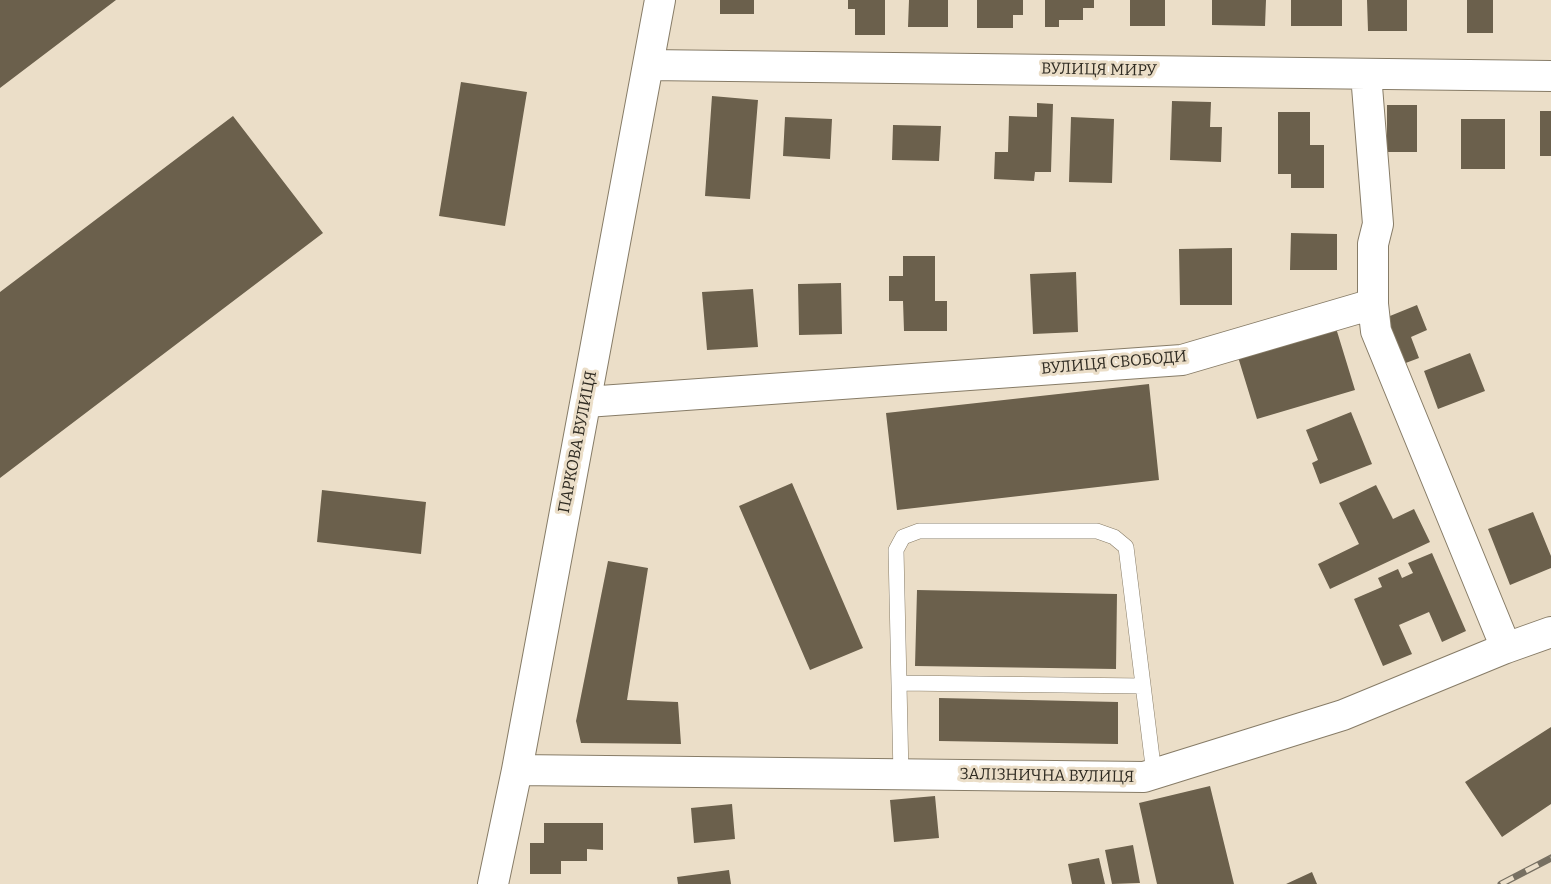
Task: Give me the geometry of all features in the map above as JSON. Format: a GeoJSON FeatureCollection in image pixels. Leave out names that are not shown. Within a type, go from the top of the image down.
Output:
{"type":"FeatureCollection","features":[{"type":"Feature","properties":{"kind":"street","name":"ПАРКОВА ВУЛИЦЯ"},"geometry":{"type":"LineString","coordinates":[[493,884],[517,770],[660,0]]}},
{"type":"Feature","properties":{"kind":"street","name":"ВУЛИЦЯ МИРУ"},"geometry":{"type":"LineString","coordinates":[[648,65],[1551,76]]}},
{"type":"Feature","properties":{"kind":"street"},"geometry":{"type":"LineString","coordinates":[[1366,74],[1378,224],[1373,244],[1373,304],[1376,331],[1506,648]]}},
{"type":"Feature","properties":{"kind":"street","name":"ВУЛИЦЯ СВОБОДИ"},"geometry":{"type":"LineString","coordinates":[[586,402],[1182,360],[1373,304]]}},
{"type":"Feature","properties":{"kind":"street","name":"ЗАЛІЗНИЧНА ВУЛИЦЯ"},"geometry":{"type":"LineString","coordinates":[[517,770],[1144,777],[1343,715],[1506,648],[1551,632]]}},
{"type":"Feature","properties":{"kind":"lane"},"geometry":{"type":"LineString","coordinates":[[901,775],[896,550],[903,537],[919,531],[1097,531],[1114,537],[1126,547],[1154,774]]}},
{"type":"Feature","properties":{"kind":"lane"},"geometry":{"type":"LineString","coordinates":[[899,683],[1143,686]]}},
{"type":"Feature","properties":{"kind":"building"},"geometry":{"type":"Polygon","coordinates":[[[0,0],[116,0],[0,88],[0,0]]]}},
{"type":"Feature","properties":{"kind":"building"},"geometry":{"type":"Polygon","coordinates":[[[720,0],[754,0],[754,14],[720,14],[720,0]]]}},
{"type":"Feature","properties":{"kind":"building"},"geometry":{"type":"Polygon","coordinates":[[[848,0],[885,0],[885,35],[855,35],[855,9],[848,9],[848,0]]]}},
{"type":"Feature","properties":{"kind":"building"},"geometry":{"type":"Polygon","coordinates":[[[909,0],[948,0],[948,27],[908,27],[909,0]]]}},
{"type":"Feature","properties":{"kind":"building"},"geometry":{"type":"Polygon","coordinates":[[[977,0],[1023,0],[1023,15],[1013,15],[1013,28],[977,28],[977,0]]]}},
{"type":"Feature","properties":{"kind":"building"},"geometry":{"type":"Polygon","coordinates":[[[1045,0],[1094,0],[1094,8],[1083,8],[1083,20],[1059,20],[1059,27],[1045,27],[1045,0]]]}},
{"type":"Feature","properties":{"kind":"building"},"geometry":{"type":"Polygon","coordinates":[[[1130,0],[1165,0],[1165,26],[1130,26],[1130,0]]]}},
{"type":"Feature","properties":{"kind":"building"},"geometry":{"type":"Polygon","coordinates":[[[1212,0],[1266,0],[1265,26],[1212,25],[1212,0]]]}},
{"type":"Feature","properties":{"kind":"building"},"geometry":{"type":"Polygon","coordinates":[[[1291,0],[1342,0],[1342,26],[1291,26],[1291,0]]]}},
{"type":"Feature","properties":{"kind":"building"},"geometry":{"type":"Polygon","coordinates":[[[1367,0],[1407,0],[1407,31],[1368,31],[1367,0]]]}},
{"type":"Feature","properties":{"kind":"building"},"geometry":{"type":"Polygon","coordinates":[[[1467,0],[1493,0],[1493,33],[1467,33],[1467,0]]]}},
{"type":"Feature","properties":{"kind":"building"},"geometry":{"type":"Polygon","coordinates":[[[461,82],[527,92],[505,226],[439,216],[461,82]]]}},
{"type":"Feature","properties":{"kind":"building"},"geometry":{"type":"Polygon","coordinates":[[[712,96],[758,100],[750,199],[705,196],[712,96]]]}},
{"type":"Feature","properties":{"kind":"building"},"geometry":{"type":"Polygon","coordinates":[[[1172,101],[1211,102],[1210,127],[1222,127],[1221,162],[1170,160],[1172,101]]]}},
{"type":"Feature","properties":{"kind":"building"},"geometry":{"type":"Polygon","coordinates":[[[1037,103],[1053,104],[1051,172],[1035,172],[1034,181],[994,179],[995,152],[1008,152],[1009,116],[1037,117],[1037,103]]]}},
{"type":"Feature","properties":{"kind":"building"},"geometry":{"type":"Polygon","coordinates":[[[1387,105],[1417,105],[1417,152],[1387,152],[1387,105]]]}},
{"type":"Feature","properties":{"kind":"building"},"geometry":{"type":"Polygon","coordinates":[[[1540,111],[1551,111],[1551,156],[1540,156],[1540,111]]]}},
{"type":"Feature","properties":{"kind":"building"},"geometry":{"type":"Polygon","coordinates":[[[1278,112],[1310,112],[1310,145],[1324,145],[1324,188],[1291,188],[1291,174],[1278,174],[1278,112]]]}},
{"type":"Feature","properties":{"kind":"building"},"geometry":{"type":"Polygon","coordinates":[[[233,116],[323,233],[0,478],[0,292],[233,116]]]}},
{"type":"Feature","properties":{"kind":"building"},"geometry":{"type":"Polygon","coordinates":[[[785,117],[832,119],[830,159],[783,156],[785,117]]]}},
{"type":"Feature","properties":{"kind":"building"},"geometry":{"type":"Polygon","coordinates":[[[1071,117],[1114,119],[1112,183],[1069,182],[1071,117]]]}},
{"type":"Feature","properties":{"kind":"building"},"geometry":{"type":"Polygon","coordinates":[[[1461,119],[1505,119],[1505,169],[1461,169],[1461,119]]]}},
{"type":"Feature","properties":{"kind":"building"},"geometry":{"type":"Polygon","coordinates":[[[893,125],[941,126],[939,161],[892,160],[893,125]]]}},
{"type":"Feature","properties":{"kind":"building"},"geometry":{"type":"Polygon","coordinates":[[[1291,233],[1337,234],[1337,270],[1290,270],[1291,233]]]}},
{"type":"Feature","properties":{"kind":"building"},"geometry":{"type":"Polygon","coordinates":[[[1232,248],[1232,305],[1180,305],[1179,249],[1232,248]]]}},
{"type":"Feature","properties":{"kind":"building"},"geometry":{"type":"Polygon","coordinates":[[[903,256],[935,256],[935,301],[947,301],[947,331],[904,331],[903,301],[889,301],[889,276],[903,276],[903,256]]]}},
{"type":"Feature","properties":{"kind":"building"},"geometry":{"type":"Polygon","coordinates":[[[1076,272],[1078,332],[1033,334],[1030,274],[1076,272]]]}},
{"type":"Feature","properties":{"kind":"building"},"geometry":{"type":"Polygon","coordinates":[[[841,283],[842,334],[799,335],[798,284],[841,283]]]}},
{"type":"Feature","properties":{"kind":"building"},"geometry":{"type":"Polygon","coordinates":[[[753,289],[758,347],[707,350],[702,292],[753,289]]]}},
{"type":"Feature","properties":{"kind":"building"},"geometry":{"type":"Polygon","coordinates":[[[1417,305],[1427,330],[1411,337],[1419,358],[1403,364],[1385,318],[1417,305]]]}},
{"type":"Feature","properties":{"kind":"building"},"geometry":{"type":"Polygon","coordinates":[[[1336,328],[1355,390],[1257,419],[1238,357],[1336,328]]]}},
{"type":"Feature","properties":{"kind":"building"},"geometry":{"type":"Polygon","coordinates":[[[1470,353],[1485,391],[1438,409],[1424,371],[1470,353]]]}},
{"type":"Feature","properties":{"kind":"building"},"geometry":{"type":"Polygon","coordinates":[[[1149,384],[1159,480],[897,510],[886,413],[1149,384]]]}},
{"type":"Feature","properties":{"kind":"building"},"geometry":{"type":"Polygon","coordinates":[[[1351,412],[1372,464],[1320,484],[1312,463],[1318,460],[1306,430],[1351,412]]]}},
{"type":"Feature","properties":{"kind":"building"},"geometry":{"type":"Polygon","coordinates":[[[792,483],[863,648],[810,670],[739,506],[792,483]]]}},
{"type":"Feature","properties":{"kind":"building"},"geometry":{"type":"Polygon","coordinates":[[[1376,485],[1393,519],[1414,509],[1430,542],[1330,589],[1318,564],[1359,544],[1339,503],[1376,485]]]}},
{"type":"Feature","properties":{"kind":"building"},"geometry":{"type":"Polygon","coordinates":[[[322,490],[426,502],[421,554],[317,542],[322,490]]]}},
{"type":"Feature","properties":{"kind":"building"},"geometry":{"type":"Polygon","coordinates":[[[1533,512],[1551,556],[1551,568],[1510,585],[1488,529],[1533,512]]]}},
{"type":"Feature","properties":{"kind":"building"},"geometry":{"type":"Polygon","coordinates":[[[1432,553],[1466,631],[1442,642],[1429,612],[1399,625],[1412,654],[1383,666],[1354,599],[1382,587],[1378,578],[1398,569],[1402,578],[1413,573],[1408,563],[1432,553]]]}},
{"type":"Feature","properties":{"kind":"building"},"geometry":{"type":"Polygon","coordinates":[[[608,561],[648,568],[627,700],[678,702],[681,744],[581,743],[576,721],[608,561]]]}},
{"type":"Feature","properties":{"kind":"building"},"geometry":{"type":"Polygon","coordinates":[[[917,590],[1117,594],[1116,669],[915,666],[917,590]]]}},
{"type":"Feature","properties":{"kind":"building"},"geometry":{"type":"Polygon","coordinates":[[[939,698],[1118,702],[1118,744],[939,741],[939,698]]]}},
{"type":"Feature","properties":{"kind":"building"},"geometry":{"type":"Polygon","coordinates":[[[1551,727],[1551,804],[1502,837],[1465,782],[1551,727]]]}},
{"type":"Feature","properties":{"kind":"building"},"geometry":{"type":"Polygon","coordinates":[[[1210,786],[1234,884],[1157,884],[1139,803],[1210,786]]]}},
{"type":"Feature","properties":{"kind":"building"},"geometry":{"type":"Polygon","coordinates":[[[935,796],[939,838],[894,842],[890,800],[935,796]]]}},
{"type":"Feature","properties":{"kind":"building"},"geometry":{"type":"Polygon","coordinates":[[[732,804],[735,839],[694,843],[691,808],[732,804]]]}},
{"type":"Feature","properties":{"kind":"building"},"geometry":{"type":"Polygon","coordinates":[[[544,823],[603,823],[603,850],[587,849],[587,861],[561,861],[561,874],[530,874],[530,843],[544,843],[544,823]]]}},
{"type":"Feature","properties":{"kind":"building"},"geometry":{"type":"Polygon","coordinates":[[[1133,845],[1140,883],[1112,884],[1105,850],[1133,845]]]}},
{"type":"Feature","properties":{"kind":"building"},"geometry":{"type":"Polygon","coordinates":[[[1099,858],[1105,884],[1072,884],[1068,864],[1099,858]]]}},
{"type":"Feature","properties":{"kind":"building"},"geometry":{"type":"Polygon","coordinates":[[[729,870],[731,884],[678,884],[677,877],[729,870]]]}},
{"type":"Feature","properties":{"kind":"building"},"geometry":{"type":"Polygon","coordinates":[[[1312,872],[1317,884],[1286,884],[1312,872]]]}},
{"type":"Feature","properties":{"kind":"railway"},"geometry":{"type":"LineString","coordinates":[[1501,884],[1551,858]]}}]}
